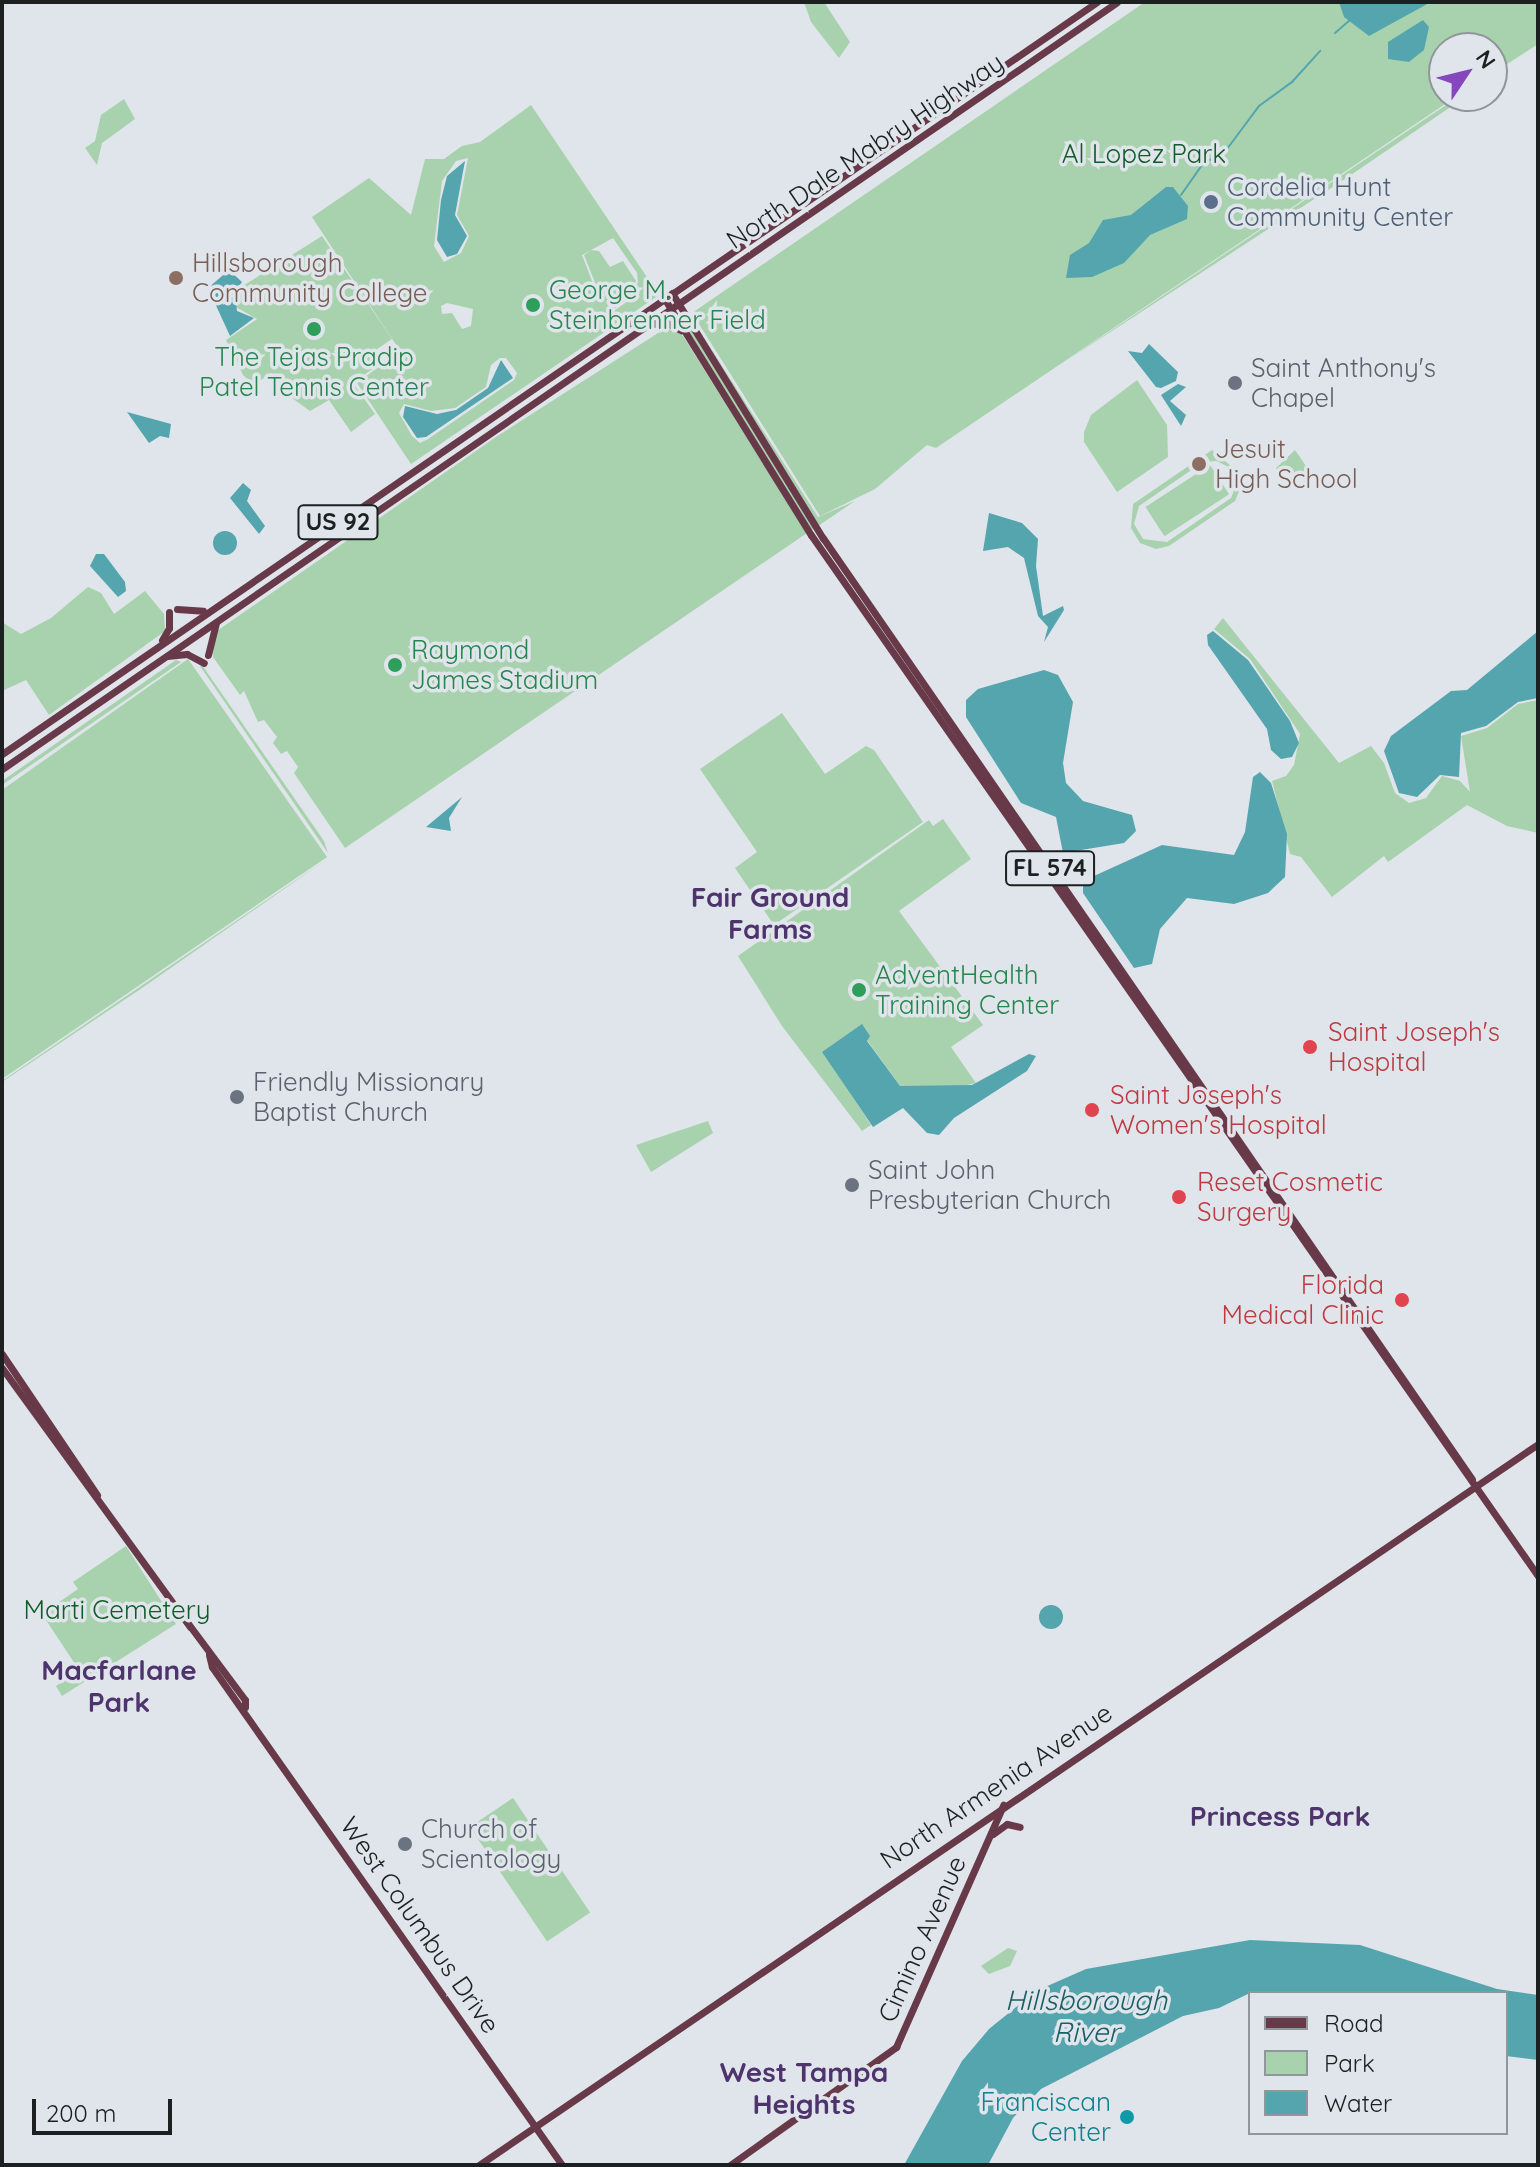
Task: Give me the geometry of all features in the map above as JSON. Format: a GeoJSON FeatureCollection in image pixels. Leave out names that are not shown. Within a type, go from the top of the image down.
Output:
{"type":"FeatureCollection","features":[{"type":"Feature","properties":{"kind":"main road","name":"North Dale Mabry Highway"},"geometry":{"type":"LineString","coordinates":[[2,754],[1097,2]]}},
{"type":"Feature","properties":{"kind":"main road","name":"North Dale Mabry Highway"},"geometry":{"type":"LineString","coordinates":[[2,769],[1117,2]]}},
{"type":"Feature","properties":{"kind":"main road"},"geometry":{"type":"LineString","coordinates":[[1071,20],[1077,30]]}},
{"type":"Feature","properties":{"kind":"main road","name":"FL 574"},"geometry":{"type":"LineString","coordinates":[[672,293],[823,538],[1538,1576]]}},
{"type":"Feature","properties":{"kind":"main road","name":"FL 574"},"geometry":{"type":"LineString","coordinates":[[664,298],[814,539],[1145,1009]]}},
{"type":"Feature","properties":{"kind":"main road"},"geometry":{"type":"LineString","coordinates":[[646,325],[667,323],[685,334]]}},
{"type":"Feature","properties":{"kind":"main road"},"geometry":{"type":"LineString","coordinates":[[425,463],[432,472]]}},
{"type":"Feature","properties":{"kind":"main road"},"geometry":{"type":"LineString","coordinates":[[156,647],[169,628],[173,610],[209,610]]}},
{"type":"Feature","properties":{"kind":"main road"},"geometry":{"type":"LineString","coordinates":[[208,655],[208,638],[217,621]]}},
{"type":"Feature","properties":{"kind":"main road"},"geometry":{"type":"LineString","coordinates":[[165,656],[187,654],[204,663]]}},
{"type":"Feature","properties":{"kind":"main road","name":"West Columbus Drive"},"geometry":{"type":"LineString","coordinates":[[2,1354],[209,1655],[212,1667],[245,1707],[562,2165]]}},
{"type":"Feature","properties":{"kind":"main road","name":"West Columbus Drive"},"geometry":{"type":"LineString","coordinates":[[2,1368],[97,1495]]}},
{"type":"Feature","properties":{"kind":"main road","name":"North Armenia Avenue"},"geometry":{"type":"LineString","coordinates":[[479,2165],[1004,1803],[1474,1484],[1538,1444]]}},
{"type":"Feature","properties":{"kind":"main road","name":"Cimino Avenue"},"geometry":{"type":"LineString","coordinates":[[730,2165],[896,2047],[1004,1803]]}},
{"type":"Feature","properties":{"kind":"main road"},"geometry":{"type":"LineString","coordinates":[[989,1838],[1006,1824],[1020,1827]]}},
{"type":"Feature","properties":{"kind":"green space"},"geometry":{"type":"Polygon","coordinates":[[[804,2],[824,2],[850,42],[839,58],[811,22],[804,2]]]}},
{"type":"Feature","properties":{"kind":"green space","name":"Al Lopez Park"},"geometry":{"type":"Polygon","coordinates":[[[1145,2],[1538,2],[1538,44],[1508,64],[1508,32],[1428,32],[1428,112],[1433,112],[936,448],[927,445],[875,489],[820,516],[692,313],[1145,2]]]}},
{"type":"Feature","properties":{"kind":"green space"},"geometry":{"type":"Polygon","coordinates":[[[124,99],[135,119],[102,143],[97,165],[85,148],[95,141],[101,115],[124,99]]]}},
{"type":"Feature","properties":{"kind":"green space"},"geometry":{"type":"Polygon","coordinates":[[[531,105],[659,295],[411,464],[357,383],[400,351],[312,217],[369,178],[411,215],[425,159],[444,159],[462,146],[480,142],[531,105]],[[468,158],[456,161],[442,181],[434,246],[444,262],[461,253],[469,236],[457,215],[468,158]],[[613,238],[591,250],[599,251],[610,267],[623,261],[636,281],[627,299],[588,329],[628,301],[638,282],[637,273],[613,238]],[[591,250],[582,255],[596,291],[592,306],[598,290],[584,255],[591,250]],[[447,303],[441,306],[442,314],[452,313],[462,329],[471,326],[473,309],[447,303]],[[500,358],[491,365],[486,387],[455,408],[431,411],[404,404],[399,413],[412,436],[420,443],[428,439],[514,380],[517,373],[506,358],[500,358]]]}},
{"type":"Feature","properties":{"kind":"green space"},"geometry":{"type":"Polygon","coordinates":[[[1436,112],[1443,112],[1348,177],[1066,361],[1436,112]]]}},
{"type":"Feature","properties":{"kind":"green space","name":"The Tejas Pradip Patel Tennis Center"},"geometry":{"type":"Polygon","coordinates":[[[322,236],[392,339],[370,354],[378,365],[353,383],[375,414],[351,432],[329,400],[310,411],[285,393],[271,373],[254,385],[243,375],[226,340],[257,319],[236,307],[238,289],[322,236]]]}},
{"type":"Feature","properties":{"kind":"green space"},"geometry":{"type":"Polygon","coordinates":[[[689,314],[818,517],[855,501],[818,526],[689,314]]]}},
{"type":"Feature","properties":{"kind":"green space"},"geometry":{"type":"Polygon","coordinates":[[[684,317],[814,529],[811,530],[680,319],[684,317]]]}},
{"type":"Feature","properties":{"kind":"green space"},"geometry":{"type":"Polygon","coordinates":[[[669,326],[683,336],[807,533],[345,848],[294,773],[298,767],[287,751],[281,754],[273,743],[277,737],[264,720],[258,722],[244,691],[240,695],[213,657],[214,633],[496,437],[669,326]]]}},
{"type":"Feature","properties":{"kind":"green space"},"geometry":{"type":"Polygon","coordinates":[[[1137,380],[1167,425],[1168,457],[1117,492],[1084,442],[1084,432],[1091,415],[1137,380]]]}},
{"type":"Feature","properties":{"kind":"green space"},"geometry":{"type":"Polygon","coordinates":[[[1212,450],[1238,472],[1240,489],[1235,501],[1169,546],[1156,549],[1140,543],[1131,528],[1133,504],[1212,450]],[[1217,461],[1203,462],[1139,506],[1134,524],[1143,539],[1167,542],[1231,498],[1236,485],[1230,468],[1217,461]]]}},
{"type":"Feature","properties":{"kind":"green space"},"geometry":{"type":"Polygon","coordinates":[[[1295,450],[1308,469],[1287,485],[1276,468],[1295,450]]]}},
{"type":"Feature","properties":{"kind":"green space"},"geometry":{"type":"Polygon","coordinates":[[[1210,465],[1229,494],[1164,536],[1145,507],[1210,465]]]}},
{"type":"Feature","properties":{"kind":"green space"},"geometry":{"type":"Polygon","coordinates":[[[88,587],[101,593],[114,614],[145,591],[164,614],[165,631],[49,715],[26,680],[2,691],[2,622],[21,634],[51,618],[88,587]]]}},
{"type":"Feature","properties":{"kind":"green space"},"geometry":{"type":"Polygon","coordinates":[[[1223,618],[1339,763],[1371,746],[1384,763],[1395,793],[1409,803],[1426,798],[1442,776],[1460,781],[1470,792],[1461,736],[1487,728],[1518,704],[1538,700],[1538,833],[1507,826],[1467,805],[1388,862],[1384,856],[1332,897],[1301,857],[1290,854],[1272,781],[1286,776],[1294,765],[1300,734],[1250,659],[1214,629],[1223,618]]]}},
{"type":"Feature","properties":{"kind":"green space"},"geometry":{"type":"Polygon","coordinates":[[[188,659],[327,857],[2,1079],[2,790],[188,659]]]}},
{"type":"Feature","properties":{"kind":"green space"},"geometry":{"type":"Polygon","coordinates":[[[176,660],[181,662],[2,785],[2,781],[176,660]]]}},
{"type":"Feature","properties":{"kind":"green space"},"geometry":{"type":"Polygon","coordinates":[[[200,666],[324,841],[328,853],[200,666]]]}},
{"type":"Feature","properties":{"kind":"green space"},"geometry":{"type":"Polygon","coordinates":[[[782,713],[825,774],[866,746],[874,750],[923,822],[774,925],[735,868],[757,852],[700,769],[782,713]]]}},
{"type":"Feature","properties":{"kind":"green space","name":"AdventHealth Training Center"},"geometry":{"type":"Polygon","coordinates":[[[943,819],[971,859],[899,911],[983,1025],[951,1047],[976,1083],[950,1089],[900,1086],[867,1040],[823,1052],[871,1125],[862,1131],[782,1026],[738,956],[929,820],[933,826],[943,819]]]}},
{"type":"Feature","properties":{"kind":"green space"},"geometry":{"type":"Polygon","coordinates":[[[327,859],[142,988],[2,1082],[2,1081],[327,859]]]}},
{"type":"Feature","properties":{"kind":"green space"},"geometry":{"type":"Polygon","coordinates":[[[708,1121],[713,1133],[651,1172],[636,1145],[708,1121]]]}},
{"type":"Feature","properties":{"kind":"green space","name":"Marti Cemetery"},"geometry":{"type":"Polygon","coordinates":[[[126,1546],[176,1624],[62,1696],[56,1686],[79,1670],[42,1614],[78,1589],[73,1582],[126,1546]]]}},
{"type":"Feature","properties":{"kind":"green space"},"geometry":{"type":"Polygon","coordinates":[[[513,1798],[590,1912],[547,1941],[470,1827],[513,1798]]]}},
{"type":"Feature","properties":{"kind":"green space"},"geometry":{"type":"Polygon","coordinates":[[[1008,1948],[1017,1951],[1010,1966],[989,1974],[981,1966],[1008,1948]]]}},
{"type":"Feature","properties":{"kind":"water"},"geometry":{"type":"Polygon","coordinates":[[[1339,2],[1431,2],[1369,36],[1344,17],[1339,2]]]}},
{"type":"Feature","properties":{"kind":"water"},"geometry":{"type":"Polygon","coordinates":[[[1423,20],[1429,27],[1424,50],[1409,62],[1388,59],[1388,42],[1423,20]]]}},
{"type":"Feature","properties":{"kind":"water"},"geometry":{"type":"Polygon","coordinates":[[[465,161],[455,215],[467,236],[457,254],[447,257],[437,240],[441,200],[447,176],[465,161]]]}},
{"type":"Feature","properties":{"kind":"water"},"geometry":{"type":"Polygon","coordinates":[[[1166,187],[1173,187],[1188,206],[1187,219],[1150,235],[1124,263],[1092,277],[1066,278],[1070,255],[1089,243],[1103,220],[1131,215],[1166,187]]]}},
{"type":"Feature","properties":{"kind":"water"},"geometry":{"type":"Polygon","coordinates":[[[229,270],[242,282],[235,292],[237,311],[254,318],[230,336],[208,288],[229,270]]]}},
{"type":"Feature","properties":{"kind":"water"},"geometry":{"type":"Polygon","coordinates":[[[1149,344],[1178,372],[1176,381],[1156,387],[1128,351],[1142,353],[1149,344]]]}},
{"type":"Feature","properties":{"kind":"water"},"geometry":{"type":"Polygon","coordinates":[[[501,360],[513,378],[426,437],[417,438],[403,417],[405,406],[437,414],[456,410],[488,388],[501,360]]]}},
{"type":"Feature","properties":{"kind":"water"},"geometry":{"type":"Polygon","coordinates":[[[1178,384],[1186,387],[1170,401],[1186,415],[1181,426],[1161,395],[1178,384]]]}},
{"type":"Feature","properties":{"kind":"water"},"geometry":{"type":"Polygon","coordinates":[[[127,412],[171,424],[169,438],[160,436],[149,443],[127,412]]]}},
{"type":"Feature","properties":{"kind":"water"},"geometry":{"type":"Polygon","coordinates":[[[243,483],[251,490],[247,501],[265,526],[259,534],[230,498],[243,483]]]}},
{"type":"Feature","properties":{"kind":"water"},"geometry":{"type":"Polygon","coordinates":[[[989,513],[1022,523],[1038,539],[1036,566],[1043,616],[1063,606],[1064,610],[1044,642],[1048,627],[1038,616],[1024,558],[1008,547],[983,551],[989,513]]]}},
{"type":"Feature","properties":{"kind":"water"},"geometry":{"type":"Polygon","coordinates":[[[225,531],[233,535],[237,543],[233,551],[225,555],[217,551],[213,543],[217,535],[225,531]]]}},
{"type":"Feature","properties":{"kind":"water"},"geometry":{"type":"Polygon","coordinates":[[[96,554],[104,554],[125,582],[126,591],[118,597],[90,566],[96,554]]]}},
{"type":"Feature","properties":{"kind":"water"},"geometry":{"type":"Polygon","coordinates":[[[1213,631],[1248,660],[1290,721],[1299,743],[1292,757],[1281,759],[1271,750],[1267,729],[1208,645],[1207,635],[1213,631]]]}},
{"type":"Feature","properties":{"kind":"water"},"geometry":{"type":"Polygon","coordinates":[[[1538,631],[1538,698],[1518,702],[1486,726],[1461,733],[1459,777],[1440,775],[1417,797],[1399,793],[1384,751],[1391,736],[1451,691],[1467,690],[1538,631]]]}},
{"type":"Feature","properties":{"kind":"water"},"geometry":{"type":"Polygon","coordinates":[[[1044,670],[1058,675],[1073,702],[1063,763],[1066,783],[1083,801],[1132,815],[1136,831],[1124,843],[1063,853],[1056,817],[1021,803],[966,717],[966,700],[978,689],[1044,670]]]}},
{"type":"Feature","properties":{"kind":"water"},"geometry":{"type":"Polygon","coordinates":[[[1260,772],[1271,783],[1287,834],[1285,877],[1268,893],[1234,904],[1187,898],[1160,929],[1152,964],[1134,968],[1083,893],[1083,881],[1162,845],[1234,855],[1245,832],[1253,777],[1260,772]]]}},
{"type":"Feature","properties":{"kind":"water"},"geometry":{"type":"Polygon","coordinates":[[[462,797],[449,818],[451,831],[426,827],[462,797]]]}},
{"type":"Feature","properties":{"kind":"water"},"geometry":{"type":"Polygon","coordinates":[[[862,1024],[870,1036],[867,1041],[900,1086],[972,1085],[1029,1054],[1036,1056],[1027,1071],[954,1118],[939,1135],[927,1133],[903,1108],[873,1127],[822,1052],[862,1024]]]}},
{"type":"Feature","properties":{"kind":"water"},"geometry":{"type":"Polygon","coordinates":[[[1051,1605],[1060,1608],[1063,1617],[1060,1626],[1051,1629],[1042,1626],[1039,1617],[1042,1608],[1051,1605]]]}},
{"type":"Feature","properties":{"kind":"water","name":"Hillsborough River"},"geometry":{"type":"Polygon","coordinates":[[[1250,1940],[1360,1945],[1497,1989],[1538,1995],[1538,2060],[1508,2056],[1508,1991],[1248,1991],[1248,1994],[1219,2008],[1183,2016],[1041,2089],[1013,2118],[988,2165],[904,2165],[962,2061],[989,2029],[1036,1991],[1086,1969],[1250,1940]]]}},
{"type":"Feature","properties":{"kind":"waterway"},"geometry":{"type":"LineString","coordinates":[[1335,33],[1351,19]]}},
{"type":"Feature","properties":{"kind":"waterway"},"geometry":{"type":"LineString","coordinates":[[1227,149],[1259,106],[1292,82],[1320,51]]}},
{"type":"Feature","properties":{"kind":"waterway"},"geometry":{"type":"LineString","coordinates":[[1181,195],[1203,164],[1225,151]]}},
{"type":"Feature","properties":{"kind":"place","name":"Cordelia Hunt Community Center"},"geometry":{"type":"Point","coordinates":[1211,202]}},
{"type":"Feature","properties":{"kind":"place","name":"Hillsborough Community College"},"geometry":{"type":"Point","coordinates":[176,278]}},
{"type":"Feature","properties":{"kind":"place","name":"George M. Steinbrenner Field"},"geometry":{"type":"Point","coordinates":[533,305]}},
{"type":"Feature","properties":{"kind":"place","name":"The Tejas Pradip Patel Tennis Center"},"geometry":{"type":"Point","coordinates":[314,329]}},
{"type":"Feature","properties":{"kind":"place","name":"Saint Anthony's Chapel"},"geometry":{"type":"Point","coordinates":[1235,383]}},
{"type":"Feature","properties":{"kind":"place","name":"Jesuit High School"},"geometry":{"type":"Point","coordinates":[1199,464]}},
{"type":"Feature","properties":{"kind":"place","name":"Raymond James Stadium"},"geometry":{"type":"Point","coordinates":[395,665]}},
{"type":"Feature","properties":{"kind":"place","name":"AdventHealth Training Center"},"geometry":{"type":"Point","coordinates":[859,990]}},
{"type":"Feature","properties":{"kind":"place","name":"Saint Joseph's Hospital"},"geometry":{"type":"Point","coordinates":[1310,1047]}},
{"type":"Feature","properties":{"kind":"place","name":"Friendly Missionary Baptist Church"},"geometry":{"type":"Point","coordinates":[237,1097]}},
{"type":"Feature","properties":{"kind":"place","name":"Saint Joseph's Women's Hospital"},"geometry":{"type":"Point","coordinates":[1092,1110]}},
{"type":"Feature","properties":{"kind":"place","name":"Saint John Presbyterian Church"},"geometry":{"type":"Point","coordinates":[852,1185]}},
{"type":"Feature","properties":{"kind":"place","name":"Reset Cosmetic Surgery"},"geometry":{"type":"Point","coordinates":[1179,1197]}},
{"type":"Feature","properties":{"kind":"place","name":"Florida Medical Clinic"},"geometry":{"type":"Point","coordinates":[1402,1300]}},
{"type":"Feature","properties":{"kind":"place","name":"Church of Scientology"},"geometry":{"type":"Point","coordinates":[405,1844]}},
{"type":"Feature","properties":{"kind":"place","name":"Franciscan Center"},"geometry":{"type":"Point","coordinates":[1127,2117]}},
{"type":"Feature","properties":{"kind":"district","name":"Fair Ground Farms"},"geometry":{"type":"Point","coordinates":[770,913]}},
{"type":"Feature","properties":{"kind":"district","name":"Macfarlane Park"},"geometry":{"type":"Point","coordinates":[119,1686]}},
{"type":"Feature","properties":{"kind":"district","name":"Princess Park"},"geometry":{"type":"Point","coordinates":[1280,1816]}},
{"type":"Feature","properties":{"kind":"district","name":"West Tampa Heights"},"geometry":{"type":"Point","coordinates":[804,2088]}}]}
